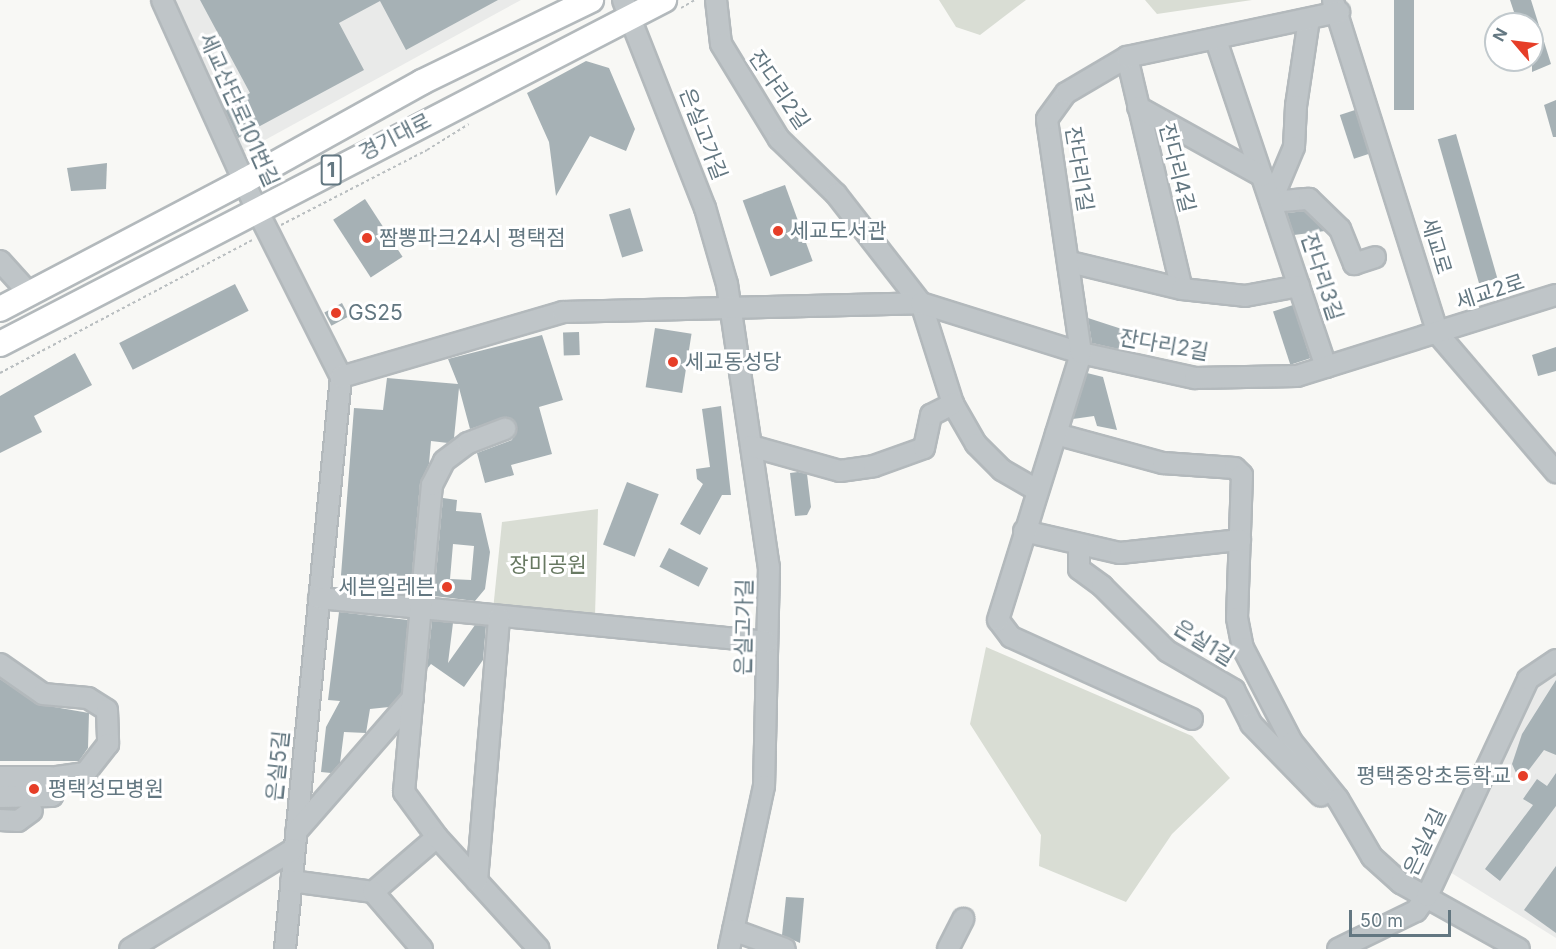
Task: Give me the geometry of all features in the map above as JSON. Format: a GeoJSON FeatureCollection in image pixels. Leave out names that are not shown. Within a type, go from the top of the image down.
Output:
{"type":"FeatureCollection","features":[{"type":"Feature","properties":{"kind":"main road","name":"경기대로"},"geometry":{"type":"LineString","coordinates":[[0,309],[246,180],[422,82],[591,0]]}},
{"type":"Feature","properties":{"kind":"main road","name":"경기대로"},"geometry":{"type":"LineString","coordinates":[[0,344],[627,9],[670,6]]}},
{"type":"Feature","properties":{"kind":"street","name":"세교산단로101번길"},"geometry":{"type":"LineString","coordinates":[[162,0],[246,180],[256,208],[341,377]]}},
{"type":"Feature","properties":{"kind":"street","name":"잔다리2길"},"geometry":{"type":"LineString","coordinates":[[716,0],[721,44],[779,139],[836,194],[921,303],[953,404]]}},
{"type":"Feature","properties":{"kind":"street","name":"잔다리1길"},"geometry":{"type":"LineString","coordinates":[[1036,490],[1081,353],[1070,262],[1047,119],[1066,93],[1127,57],[1309,19],[1336,6]]}},
{"type":"Feature","properties":{"kind":"street","name":"세교로"},"geometry":{"type":"LineString","coordinates":[[1336,6],[1438,334],[1556,472]]}},
{"type":"Feature","properties":{"kind":"street","name":"은실고가길"},"geometry":{"type":"LineString","coordinates":[[627,9],[705,208],[727,284],[728,306],[769,567],[764,786],[731,940]]}},
{"type":"Feature","properties":{"kind":"street"},"geometry":{"type":"LineString","coordinates":[[1271,202],[1294,147],[1296,106],[1309,19]]}},
{"type":"Feature","properties":{"kind":"street","name":"잔다리3길"},"geometry":{"type":"LineString","coordinates":[[1216,40],[1326,367]]}},
{"type":"Feature","properties":{"kind":"street","name":"잔다리4길"},"geometry":{"type":"LineString","coordinates":[[1127,57],[1182,289]]}},
{"type":"Feature","properties":{"kind":"street"},"geometry":{"type":"LineString","coordinates":[[1138,107],[1262,176]]}},
{"type":"Feature","properties":{"kind":"street","name":"잔다리3길"},"geometry":{"type":"LineString","coordinates":[[1271,202],[1309,199],[1340,229],[1354,264],[1375,257]]}},
{"type":"Feature","properties":{"kind":"street"},"geometry":{"type":"LineString","coordinates":[[0,261],[28,293]]}},
{"type":"Feature","properties":{"kind":"street"},"geometry":{"type":"LineString","coordinates":[[1070,262],[1182,289],[1245,296],[1299,286]]}},
{"type":"Feature","properties":{"kind":"street","name":"세교2로"},"geometry":{"type":"LineString","coordinates":[[1438,334],[1556,295]]}},
{"type":"Feature","properties":{"kind":"street","name":"잔다리2길"},"geometry":{"type":"LineString","coordinates":[[728,306],[921,303],[1081,353],[1195,378],[1297,376],[1438,334]]}},
{"type":"Feature","properties":{"kind":"street"},"geometry":{"type":"LineString","coordinates":[[341,377],[562,312],[728,306]]}},
{"type":"Feature","properties":{"kind":"street","name":"은실5길"},"geometry":{"type":"LineString","coordinates":[[285,949],[341,377]]}},
{"type":"Feature","properties":{"kind":"street"},"geometry":{"type":"LineString","coordinates":[[751,446],[840,471],[874,466],[924,448],[931,415],[953,404],[976,444],[996,464],[1036,490],[998,620],[1011,637],[1192,719]]}},
{"type":"Feature","properties":{"kind":"street"},"geometry":{"type":"LineString","coordinates":[[505,429],[468,443],[444,461],[432,485],[404,792],[437,837],[539,949]]}},
{"type":"Feature","properties":{"kind":"street"},"geometry":{"type":"LineString","coordinates":[[1024,531],[1120,553],[1240,543],[1242,475],[1235,468],[1163,462],[1056,434]]}},
{"type":"Feature","properties":{"kind":"street","name":"은실1길"},"geometry":{"type":"LineString","coordinates":[[1240,543],[1237,618],[1243,648],[1292,742],[1338,799],[1372,857],[1401,883],[1519,949]]}},
{"type":"Feature","properties":{"kind":"street","name":"은실1길"},"geometry":{"type":"LineString","coordinates":[[1079,545],[1079,569],[1102,586],[1167,651],[1234,690],[1251,724],[1281,758],[1324,800],[1338,799]]}},
{"type":"Feature","properties":{"kind":"street"},"geometry":{"type":"LineString","coordinates":[[319,598],[767,642]]}},
{"type":"Feature","properties":{"kind":"street"},"geometry":{"type":"LineString","coordinates":[[477,881],[498,617]]}},
{"type":"Feature","properties":{"kind":"street","name":"은실4길"},"geometry":{"type":"LineString","coordinates":[[1338,949],[1416,911],[1427,896],[1528,679],[1556,660]]}},
{"type":"Feature","properties":{"kind":"street"},"geometry":{"type":"LineString","coordinates":[[0,664],[43,694],[88,698],[107,711],[108,744],[85,773],[55,777],[0,777]]}},
{"type":"Feature","properties":{"kind":"street"},"geometry":{"type":"LineString","coordinates":[[130,949],[295,840],[413,698]]}},
{"type":"Feature","properties":{"kind":"street"},"geometry":{"type":"LineString","coordinates":[[0,797],[52,796],[58,781],[55,777]]}},
{"type":"Feature","properties":{"kind":"street"},"geometry":{"type":"LineString","coordinates":[[0,820],[18,821],[32,811]]}},
{"type":"Feature","properties":{"kind":"street"},"geometry":{"type":"LineString","coordinates":[[373,892],[437,837]]}},
{"type":"Feature","properties":{"kind":"street"},"geometry":{"type":"LineString","coordinates":[[291,881],[373,892],[422,949]]}},
{"type":"Feature","properties":{"kind":"street"},"geometry":{"type":"LineString","coordinates":[[948,949],[963,919]]}},
{"type":"Feature","properties":{"kind":"street"},"geometry":{"type":"LineString","coordinates":[[731,940],[785,949]]}},
{"type":"Feature","properties":{"kind":"path"},"geometry":{"type":"LineString","coordinates":[[670,6],[695,0]]}},
{"type":"Feature","properties":{"kind":"path"},"geometry":{"type":"LineString","coordinates":[[0,373],[427,150],[476,119]]}},
{"type":"Feature","properties":{"kind":"shaded area"},"geometry":{"type":"Polygon","coordinates":[[[161,0],[521,0],[243,152],[161,0]]]}},
{"type":"Feature","properties":{"kind":"shaded area","name":"평택중앙초등학교"},"geometry":{"type":"Polygon","coordinates":[[[1556,667],[1556,938],[1445,869],[1534,682],[1556,667]]]}},
{"type":"Feature","properties":{"kind":"green space"},"geometry":{"type":"Polygon","coordinates":[[[939,0],[1026,0],[980,35],[956,27],[939,0]]]}},
{"type":"Feature","properties":{"kind":"green space"},"geometry":{"type":"Polygon","coordinates":[[[1145,0],[1252,0],[1157,14],[1145,0]]]}},
{"type":"Feature","properties":{"kind":"green space","name":"장미공원"},"geometry":{"type":"Polygon","coordinates":[[[598,509],[595,616],[493,610],[502,522],[598,509]]]}},
{"type":"Feature","properties":{"kind":"green space"},"geometry":{"type":"Polygon","coordinates":[[[986,647],[1192,736],[1230,778],[1172,834],[1126,902],[1039,866],[1041,835],[970,724],[986,647]]]}},
{"type":"Feature","properties":{"kind":"building"},"geometry":{"type":"Polygon","coordinates":[[[200,0],[498,0],[406,50],[380,1],[339,23],[364,70],[238,138],[224,108],[250,93],[200,0]]]}},
{"type":"Feature","properties":{"kind":"building"},"geometry":{"type":"Polygon","coordinates":[[[1394,0],[1414,0],[1414,110],[1394,110],[1394,0]]]}},
{"type":"Feature","properties":{"kind":"building"},"geometry":{"type":"Polygon","coordinates":[[[1510,0],[1531,0],[1535,12],[1514,12],[1510,0]]]}},
{"type":"Feature","properties":{"kind":"building"},"geometry":{"type":"Polygon","coordinates":[[[1544,42],[1551,64],[1544,67],[1544,42]]]}},
{"type":"Feature","properties":{"kind":"building"},"geometry":{"type":"Polygon","coordinates":[[[586,61],[609,68],[635,129],[626,151],[590,136],[556,196],[549,142],[527,93],[586,61]]]}},
{"type":"Feature","properties":{"kind":"building"},"geometry":{"type":"Polygon","coordinates":[[[1556,100],[1556,137],[1553,137],[1544,105],[1556,100]]]}},
{"type":"Feature","properties":{"kind":"building"},"geometry":{"type":"Polygon","coordinates":[[[1355,110],[1369,154],[1354,159],[1340,115],[1355,110]]]}},
{"type":"Feature","properties":{"kind":"building"},"geometry":{"type":"Polygon","coordinates":[[[1456,134],[1497,278],[1479,283],[1438,139],[1456,134]]]}},
{"type":"Feature","properties":{"kind":"building"},"geometry":{"type":"Polygon","coordinates":[[[107,163],[106,189],[71,191],[67,168],[107,163]]]}},
{"type":"Feature","properties":{"kind":"building","name":"세교도서관"},"geometry":{"type":"Polygon","coordinates":[[[785,185],[813,261],[770,277],[743,200],[785,185]]]}},
{"type":"Feature","properties":{"kind":"building","name":"짬뽕파크24시 평택점"},"geometry":{"type":"Polygon","coordinates":[[[365,199],[403,257],[371,278],[333,220],[365,199]]]}},
{"type":"Feature","properties":{"kind":"building"},"geometry":{"type":"Polygon","coordinates":[[[630,208],[643,251],[622,257],[609,214],[630,208]]]}},
{"type":"Feature","properties":{"kind":"building"},"geometry":{"type":"Polygon","coordinates":[[[1305,211],[1325,231],[1294,235],[1287,213],[1305,211]]]}},
{"type":"Feature","properties":{"kind":"building"},"geometry":{"type":"Polygon","coordinates":[[[235,284],[249,311],[133,370],[119,343],[235,284]]]}},
{"type":"Feature","properties":{"kind":"building","name":"GS25"},"geometry":{"type":"Polygon","coordinates":[[[342,303],[349,316],[331,326],[324,312],[342,303]]]}},
{"type":"Feature","properties":{"kind":"building"},"geometry":{"type":"Polygon","coordinates":[[[1293,305],[1310,358],[1290,365],[1273,311],[1293,305]]]}},
{"type":"Feature","properties":{"kind":"building"},"geometry":{"type":"Polygon","coordinates":[[[1088,318],[1134,333],[1127,351],[1092,343],[1088,318]]]}},
{"type":"Feature","properties":{"kind":"building"},"geometry":{"type":"Polygon","coordinates":[[[655,328],[692,334],[682,393],[646,387],[655,328]]]}},
{"type":"Feature","properties":{"kind":"building"},"geometry":{"type":"Polygon","coordinates":[[[579,332],[580,355],[564,356],[563,333],[579,332]]]}},
{"type":"Feature","properties":{"kind":"building"},"geometry":{"type":"Polygon","coordinates":[[[542,335],[563,400],[539,407],[552,454],[511,465],[514,475],[485,483],[477,453],[512,440],[516,425],[506,417],[470,429],[459,388],[454,438],[448,443],[431,441],[429,464],[420,483],[410,595],[340,588],[354,408],[383,410],[387,378],[458,384],[448,359],[542,335]]]}},
{"type":"Feature","properties":{"kind":"building"},"geometry":{"type":"Polygon","coordinates":[[[1556,347],[1556,371],[1538,376],[1532,355],[1556,347]]]}},
{"type":"Feature","properties":{"kind":"building"},"geometry":{"type":"Polygon","coordinates":[[[75,353],[92,385],[34,416],[42,432],[0,453],[0,396],[75,353]]]}},
{"type":"Feature","properties":{"kind":"building"},"geometry":{"type":"Polygon","coordinates":[[[1087,373],[1103,377],[1117,430],[1097,426],[1094,416],[1073,419],[1087,373]]]}},
{"type":"Feature","properties":{"kind":"building"},"geometry":{"type":"Polygon","coordinates":[[[721,406],[731,495],[722,495],[700,535],[680,524],[703,484],[697,479],[696,469],[710,467],[702,409],[721,406]]]}},
{"type":"Feature","properties":{"kind":"building"},"geometry":{"type":"Polygon","coordinates":[[[790,473],[807,474],[811,507],[807,515],[795,516],[790,473]]]}},
{"type":"Feature","properties":{"kind":"building"},"geometry":{"type":"Polygon","coordinates":[[[627,482],[659,494],[635,557],[603,545],[627,482]]]}},
{"type":"Feature","properties":{"kind":"building"},"geometry":{"type":"Polygon","coordinates":[[[443,498],[457,500],[456,511],[481,513],[490,552],[485,589],[475,601],[434,596],[443,498]],[[453,544],[450,579],[471,580],[474,546],[453,544]]]}},
{"type":"Feature","properties":{"kind":"building"},"geometry":{"type":"Polygon","coordinates":[[[669,548],[708,568],[699,587],[659,567],[669,548]]]}},
{"type":"Feature","properties":{"kind":"building"},"geometry":{"type":"Polygon","coordinates":[[[339,612],[408,620],[401,694],[389,707],[370,709],[366,733],[344,732],[340,763],[331,773],[321,772],[326,727],[340,701],[328,700],[339,612]]]}},
{"type":"Feature","properties":{"kind":"building"},"geometry":{"type":"Polygon","coordinates":[[[432,621],[453,623],[448,663],[475,625],[486,626],[483,660],[464,687],[431,664],[427,669],[432,621]]]}},
{"type":"Feature","properties":{"kind":"building","name":"평택성모병원"},"geometry":{"type":"Polygon","coordinates":[[[0,679],[37,704],[89,713],[88,748],[79,761],[0,761],[0,679]]]}},
{"type":"Feature","properties":{"kind":"building"},"geometry":{"type":"Polygon","coordinates":[[[1556,680],[1556,755],[1544,750],[1525,775],[1517,775],[1512,764],[1522,734],[1556,680]]]}},
{"type":"Feature","properties":{"kind":"building"},"geometry":{"type":"Polygon","coordinates":[[[1556,773],[1556,806],[1500,881],[1485,869],[1533,805],[1523,799],[1537,779],[1547,786],[1556,773]]]}},
{"type":"Feature","properties":{"kind":"building"},"geometry":{"type":"Polygon","coordinates":[[[1556,866],[1556,933],[1524,910],[1556,866]]]}},
{"type":"Feature","properties":{"kind":"building"},"geometry":{"type":"Polygon","coordinates":[[[786,897],[804,898],[800,943],[782,935],[786,897]]]}},
{"type":"Feature","properties":{"kind":"place","name":"세교도서관"},"geometry":{"type":"Point","coordinates":[778,231]}},
{"type":"Feature","properties":{"kind":"place","name":"짬뽕파크24시 평택점"},"geometry":{"type":"Point","coordinates":[367,238]}},
{"type":"Feature","properties":{"kind":"place","name":"GS25"},"geometry":{"type":"Point","coordinates":[336,313]}},
{"type":"Feature","properties":{"kind":"place","name":"세교동성당"},"geometry":{"type":"Point","coordinates":[673,362]}},
{"type":"Feature","properties":{"kind":"place","name":"세븐일레븐"},"geometry":{"type":"Point","coordinates":[447,587]}},
{"type":"Feature","properties":{"kind":"place","name":"평택중앙초등학교"},"geometry":{"type":"Point","coordinates":[1523,776]}},
{"type":"Feature","properties":{"kind":"place","name":"평택성모병원"},"geometry":{"type":"Point","coordinates":[34,789]}}]}
